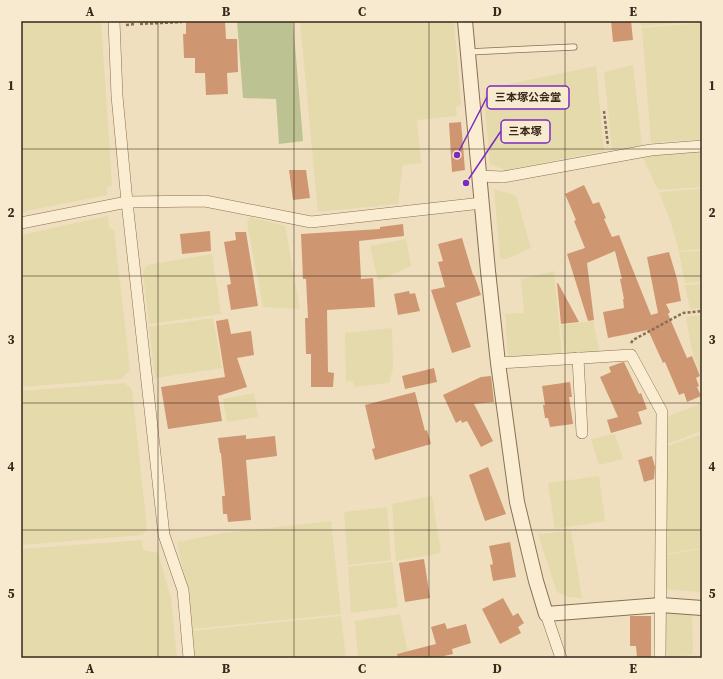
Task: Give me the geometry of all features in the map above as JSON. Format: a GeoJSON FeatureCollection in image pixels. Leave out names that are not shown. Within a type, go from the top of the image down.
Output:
{"type":"FeatureCollection","features":[{"type":"Feature","properties":{"kind":"street"},"geometry":{"type":"LineString","coordinates":[[114,21],[117,96],[127,202],[164,535],[183,590],[189,658]]}},
{"type":"Feature","properties":{"kind":"street"},"geometry":{"type":"LineString","coordinates":[[465,21],[488,272],[498,363],[517,502],[536,581],[561,658]]}},
{"type":"Feature","properties":{"kind":"street"},"geometry":{"type":"LineString","coordinates":[[479,176],[503,177],[651,150],[702,146]]}},
{"type":"Feature","properties":{"kind":"street"},"geometry":{"type":"LineString","coordinates":[[21,223],[127,202],[205,201],[311,222],[482,203]]}},
{"type":"Feature","properties":{"kind":"street"},"geometry":{"type":"LineString","coordinates":[[498,363],[631,355],[662,412],[660,658]]}},
{"type":"Feature","properties":{"kind":"street"},"geometry":{"type":"LineString","coordinates":[[578,358],[582,433]]}},
{"type":"Feature","properties":{"kind":"street"},"geometry":{"type":"LineString","coordinates":[[546,614],[661,605],[702,608]]}},
{"type":"Feature","properties":{"kind":"lane"},"geometry":{"type":"LineString","coordinates":[[468,52],[574,47]]}},
{"type":"Feature","properties":{"kind":"path"},"geometry":{"type":"LineString","coordinates":[[140,24],[182,22]]}},
{"type":"Feature","properties":{"kind":"path"},"geometry":{"type":"LineString","coordinates":[[604,111],[609,158]]}},
{"type":"Feature","properties":{"kind":"path"},"geometry":{"type":"LineString","coordinates":[[626,355],[633,340],[682,313],[702,311]]}},
{"type":"Feature","properties":{"kind":"shaded area"},"geometry":{"type":"Polygon","coordinates":[[[21,21],[101,21],[112,185],[107,188],[107,195],[21,212],[21,21]]]}},
{"type":"Feature","properties":{"kind":"shaded area"},"geometry":{"type":"Polygon","coordinates":[[[300,21],[454,21],[461,105],[456,107],[457,116],[417,120],[421,163],[403,165],[398,204],[318,212],[300,21]]]}},
{"type":"Feature","properties":{"kind":"shaded area"},"geometry":{"type":"Polygon","coordinates":[[[641,21],[702,21],[641,26],[641,21]]]}},
{"type":"Feature","properties":{"kind":"shaded area"},"geometry":{"type":"Polygon","coordinates":[[[702,23],[702,139],[651,143],[642,28],[702,23]]]}},
{"type":"Feature","properties":{"kind":"shaded area"},"geometry":{"type":"Polygon","coordinates":[[[633,65],[642,146],[612,150],[604,72],[633,65]]]}},
{"type":"Feature","properties":{"kind":"shaded area"},"geometry":{"type":"Polygon","coordinates":[[[596,66],[604,151],[505,170],[490,164],[484,96],[486,91],[495,87],[596,66]]]}},
{"type":"Feature","properties":{"kind":"shaded area"},"geometry":{"type":"Polygon","coordinates":[[[702,149],[702,187],[658,190],[642,155],[702,149]]]}},
{"type":"Feature","properties":{"kind":"shaded area"},"geometry":{"type":"Polygon","coordinates":[[[494,189],[516,196],[531,248],[506,259],[500,259],[494,189]]]}},
{"type":"Feature","properties":{"kind":"shaded area"},"geometry":{"type":"Polygon","coordinates":[[[702,189],[702,249],[679,251],[670,220],[659,192],[702,189]]]}},
{"type":"Feature","properties":{"kind":"shaded area"},"geometry":{"type":"Polygon","coordinates":[[[108,216],[109,228],[114,230],[130,370],[121,379],[21,387],[21,235],[108,216]]]}},
{"type":"Feature","properties":{"kind":"shaded area"},"geometry":{"type":"Polygon","coordinates":[[[250,217],[285,226],[300,309],[263,307],[247,223],[250,217]]]}},
{"type":"Feature","properties":{"kind":"shaded area"},"geometry":{"type":"Polygon","coordinates":[[[406,239],[411,266],[378,281],[370,246],[406,239]]]}},
{"type":"Feature","properties":{"kind":"shaded area"},"geometry":{"type":"Polygon","coordinates":[[[702,251],[702,282],[685,283],[679,252],[702,251]]]}},
{"type":"Feature","properties":{"kind":"shaded area"},"geometry":{"type":"Polygon","coordinates":[[[212,254],[221,314],[149,324],[143,272],[147,265],[212,254]]]}},
{"type":"Feature","properties":{"kind":"shaded area"},"geometry":{"type":"Polygon","coordinates":[[[554,271],[562,356],[508,356],[505,314],[524,313],[521,279],[554,271]]]}},
{"type":"Feature","properties":{"kind":"shaded area"},"geometry":{"type":"Polygon","coordinates":[[[702,284],[702,308],[690,309],[685,285],[702,284]]]}},
{"type":"Feature","properties":{"kind":"shaded area"},"geometry":{"type":"Polygon","coordinates":[[[702,315],[701,377],[692,351],[686,317],[702,315]]]}},
{"type":"Feature","properties":{"kind":"shaded area"},"geometry":{"type":"Polygon","coordinates":[[[213,318],[222,368],[155,378],[149,327],[213,318]]]}},
{"type":"Feature","properties":{"kind":"shaded area"},"geometry":{"type":"Polygon","coordinates":[[[593,321],[600,354],[565,358],[561,325],[593,321]]]}},
{"type":"Feature","properties":{"kind":"shaded area"},"geometry":{"type":"Polygon","coordinates":[[[392,328],[393,368],[389,383],[354,387],[353,381],[346,382],[345,333],[392,328]]]}},
{"type":"Feature","properties":{"kind":"shaded area"},"geometry":{"type":"Polygon","coordinates":[[[124,383],[132,389],[147,529],[142,535],[21,545],[21,391],[124,383]]]}},
{"type":"Feature","properties":{"kind":"shaded area"},"geometry":{"type":"Polygon","coordinates":[[[254,393],[258,417],[227,422],[223,399],[254,393]]]}},
{"type":"Feature","properties":{"kind":"shaded area"},"geometry":{"type":"Polygon","coordinates":[[[702,403],[702,431],[666,444],[667,417],[702,403]]]}},
{"type":"Feature","properties":{"kind":"shaded area"},"geometry":{"type":"Polygon","coordinates":[[[615,434],[623,459],[599,465],[591,439],[615,434]]]}},
{"type":"Feature","properties":{"kind":"shaded area"},"geometry":{"type":"Polygon","coordinates":[[[702,434],[702,548],[664,554],[667,446],[702,434]]]}},
{"type":"Feature","properties":{"kind":"shaded area"},"geometry":{"type":"Polygon","coordinates":[[[599,476],[605,521],[555,529],[548,483],[599,476]]]}},
{"type":"Feature","properties":{"kind":"shaded area"},"geometry":{"type":"Polygon","coordinates":[[[432,496],[441,553],[396,561],[392,504],[432,496]]]}},
{"type":"Feature","properties":{"kind":"shaded area"},"geometry":{"type":"Polygon","coordinates":[[[387,507],[391,560],[348,565],[344,512],[387,507]]]}},
{"type":"Feature","properties":{"kind":"shaded area"},"geometry":{"type":"Polygon","coordinates":[[[331,521],[341,614],[191,629],[187,588],[177,542],[224,533],[331,521]]]}},
{"type":"Feature","properties":{"kind":"shaded area"},"geometry":{"type":"Polygon","coordinates":[[[571,531],[582,598],[568,597],[557,592],[538,534],[571,531]]]}},
{"type":"Feature","properties":{"kind":"shaded area"},"geometry":{"type":"Polygon","coordinates":[[[142,540],[143,550],[158,553],[171,598],[177,658],[21,658],[21,549],[142,540]]]}},
{"type":"Feature","properties":{"kind":"shaded area"},"geometry":{"type":"Polygon","coordinates":[[[702,549],[701,592],[663,589],[664,555],[702,549]]]}},
{"type":"Feature","properties":{"kind":"shaded area"},"geometry":{"type":"Polygon","coordinates":[[[392,562],[398,607],[351,613],[348,567],[392,562]]]}},
{"type":"Feature","properties":{"kind":"shaded area"},"geometry":{"type":"Polygon","coordinates":[[[666,613],[692,614],[692,655],[668,657],[665,650],[666,613]]]}},
{"type":"Feature","properties":{"kind":"shaded area"},"geometry":{"type":"Polygon","coordinates":[[[400,614],[409,658],[358,658],[355,621],[400,614]]]}},
{"type":"Feature","properties":{"kind":"shaded area"},"geometry":{"type":"Polygon","coordinates":[[[341,616],[346,658],[194,658],[192,631],[341,616]]]}},
{"type":"Feature","properties":{"kind":"green space"},"geometry":{"type":"Polygon","coordinates":[[[237,21],[293,21],[303,141],[279,144],[276,99],[243,98],[237,21]]]}},
{"type":"Feature","properties":{"kind":"building"},"geometry":{"type":"Polygon","coordinates":[[[186,21],[225,21],[226,39],[237,39],[238,72],[227,73],[228,94],[206,95],[205,73],[195,73],[195,58],[184,58],[183,34],[186,34],[186,21]]]}},
{"type":"Feature","properties":{"kind":"building"},"geometry":{"type":"Polygon","coordinates":[[[611,21],[631,21],[633,40],[613,42],[611,21]]]}},
{"type":"Feature","properties":{"kind":"building"},"geometry":{"type":"Polygon","coordinates":[[[461,122],[465,170],[452,172],[449,123],[461,122]]]}},
{"type":"Feature","properties":{"kind":"building"},"geometry":{"type":"Polygon","coordinates":[[[289,170],[306,170],[310,198],[293,200],[289,170]]]}},
{"type":"Feature","properties":{"kind":"building"},"geometry":{"type":"Polygon","coordinates":[[[584,185],[593,204],[599,202],[606,218],[604,219],[612,237],[619,235],[651,315],[658,313],[647,257],[669,252],[677,279],[681,301],[666,304],[670,312],[668,314],[687,358],[692,356],[700,376],[696,378],[699,386],[697,387],[701,396],[687,402],[684,393],[679,395],[665,362],[663,363],[648,330],[608,338],[603,312],[624,308],[624,299],[620,279],[622,279],[615,251],[587,263],[594,320],[588,321],[567,254],[585,248],[574,221],[576,220],[565,194],[584,185]]]}},
{"type":"Feature","properties":{"kind":"building"},"geometry":{"type":"Polygon","coordinates":[[[403,224],[404,236],[359,241],[361,279],[373,278],[375,307],[327,310],[328,372],[334,373],[333,387],[311,387],[311,354],[306,354],[305,318],[308,318],[306,279],[303,279],[301,234],[380,229],[380,227],[403,224]]]}},
{"type":"Feature","properties":{"kind":"building"},"geometry":{"type":"Polygon","coordinates":[[[210,231],[211,251],[182,254],[180,234],[210,231]]]}},
{"type":"Feature","properties":{"kind":"building"},"geometry":{"type":"Polygon","coordinates":[[[235,232],[246,232],[258,306],[231,310],[227,285],[231,284],[224,242],[236,240],[235,232]]]}},
{"type":"Feature","properties":{"kind":"building"},"geometry":{"type":"Polygon","coordinates":[[[462,238],[473,275],[481,295],[456,303],[471,347],[452,353],[431,290],[445,287],[438,262],[443,261],[438,244],[462,238]]]}},
{"type":"Feature","properties":{"kind":"building"},"geometry":{"type":"Polygon","coordinates":[[[558,283],[579,322],[561,324],[558,283]]]}},
{"type":"Feature","properties":{"kind":"building"},"geometry":{"type":"Polygon","coordinates":[[[409,291],[410,294],[415,293],[420,311],[398,315],[394,294],[409,291]]]}},
{"type":"Feature","properties":{"kind":"building"},"geometry":{"type":"Polygon","coordinates":[[[228,319],[231,334],[251,331],[254,355],[237,358],[247,387],[218,396],[222,421],[168,429],[161,387],[225,377],[216,321],[228,319]]]}},
{"type":"Feature","properties":{"kind":"building"},"geometry":{"type":"Polygon","coordinates":[[[624,362],[639,394],[641,393],[647,409],[638,412],[642,424],[611,433],[607,420],[618,417],[600,377],[611,372],[609,367],[624,362]]]}},
{"type":"Feature","properties":{"kind":"building"},"geometry":{"type":"Polygon","coordinates":[[[434,368],[437,382],[405,389],[402,376],[434,368]]]}},
{"type":"Feature","properties":{"kind":"building"},"geometry":{"type":"Polygon","coordinates":[[[491,376],[494,402],[474,404],[493,441],[481,447],[467,421],[462,423],[461,420],[456,423],[443,395],[481,377],[491,376]]]}},
{"type":"Feature","properties":{"kind":"building"},"geometry":{"type":"Polygon","coordinates":[[[570,382],[572,397],[569,397],[573,424],[550,427],[548,418],[545,418],[543,405],[545,405],[542,386],[570,382]]]}},
{"type":"Feature","properties":{"kind":"building"},"geometry":{"type":"Polygon","coordinates":[[[415,392],[425,431],[427,430],[431,444],[375,460],[372,449],[375,448],[365,405],[415,392]]]}},
{"type":"Feature","properties":{"kind":"building"},"geometry":{"type":"Polygon","coordinates":[[[246,435],[246,439],[275,436],[277,456],[246,460],[251,520],[228,522],[227,514],[223,514],[222,496],[225,496],[218,438],[246,435]]]}},
{"type":"Feature","properties":{"kind":"building"},"geometry":{"type":"Polygon","coordinates":[[[652,456],[655,467],[654,479],[644,482],[638,460],[652,456]]]}},
{"type":"Feature","properties":{"kind":"building"},"geometry":{"type":"Polygon","coordinates":[[[488,467],[506,514],[485,521],[469,475],[488,467]]]}},
{"type":"Feature","properties":{"kind":"building"},"geometry":{"type":"Polygon","coordinates":[[[510,542],[516,577],[493,581],[490,565],[493,564],[489,546],[510,542]]]}},
{"type":"Feature","properties":{"kind":"building"},"geometry":{"type":"Polygon","coordinates":[[[424,559],[430,598],[405,602],[399,563],[424,559]]]}},
{"type":"Feature","properties":{"kind":"building"},"geometry":{"type":"Polygon","coordinates":[[[503,598],[513,616],[518,613],[524,623],[518,627],[521,633],[500,644],[482,609],[503,598]]]}},
{"type":"Feature","properties":{"kind":"building"},"geometry":{"type":"Polygon","coordinates":[[[630,616],[651,616],[651,658],[637,658],[636,646],[630,646],[630,616]]]}},
{"type":"Feature","properties":{"kind":"building"},"geometry":{"type":"Polygon","coordinates":[[[445,623],[447,629],[466,624],[471,643],[452,649],[453,654],[435,658],[398,658],[397,654],[436,644],[431,627],[445,623]]]}},
{"type":"Feature","properties":{"kind":"place","name":"三本塚公会堂"},"geometry":{"type":"Point","coordinates":[457,155]}},
{"type":"Feature","properties":{"kind":"place","name":"三本塚"},"geometry":{"type":"Point","coordinates":[466,183]}}]}
